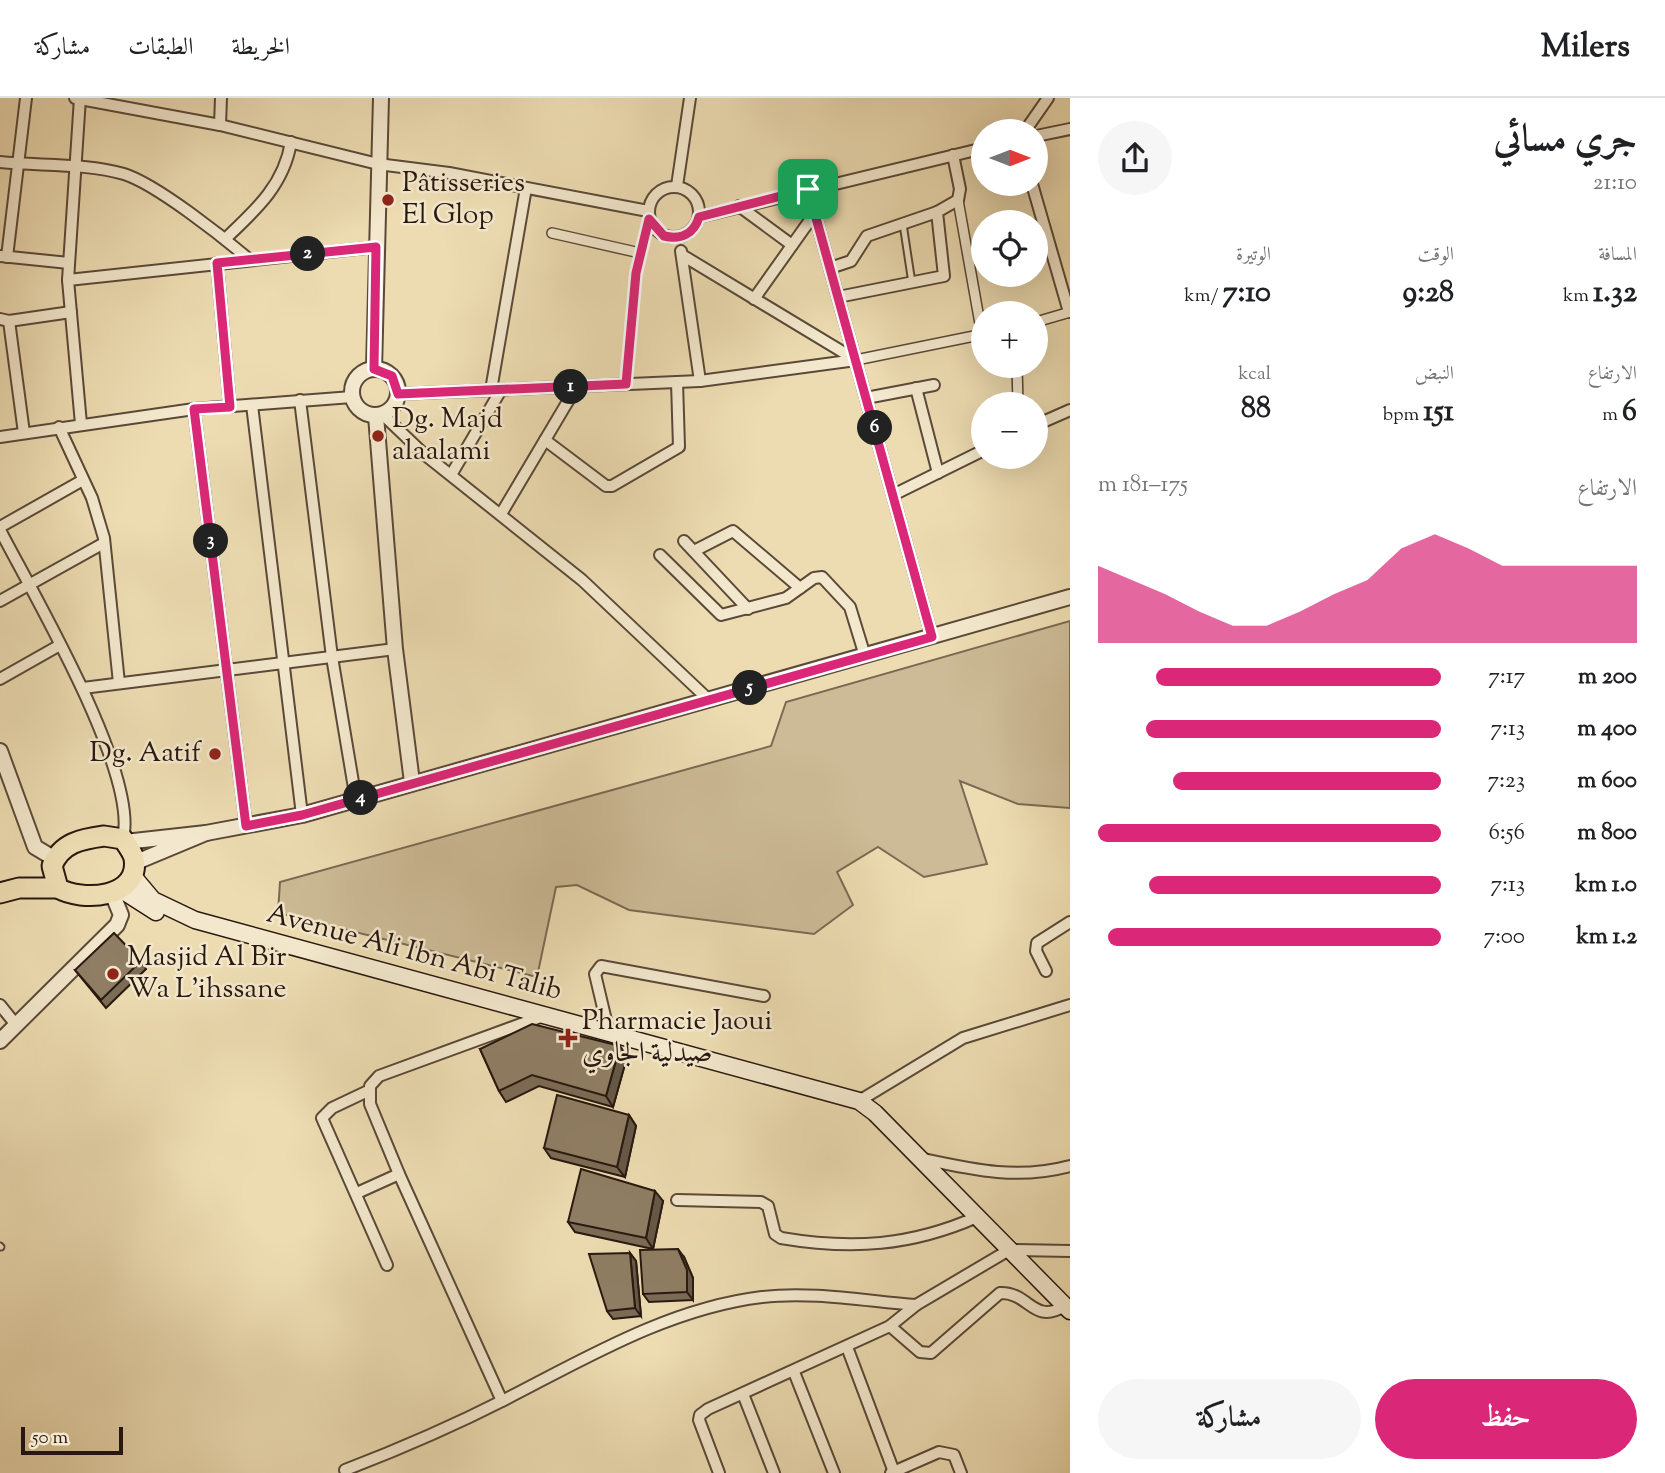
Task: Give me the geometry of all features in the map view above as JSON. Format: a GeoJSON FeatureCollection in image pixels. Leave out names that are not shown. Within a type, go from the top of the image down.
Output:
{"type":"FeatureCollection","features":[{"type":"Feature","properties":{"kind":"highway"},"geometry":{"type":"LineString","coordinates":[[104,836],[124,841],[133,854],[124,880],[83,896],[58,888],[6,890],[55,859],[72,843],[84,839],[104,836]]}},
{"type":"Feature","properties":{"kind":"highway"},"geometry":{"type":"LineString","coordinates":[[55,859],[52,866],[58,888]]}},
{"type":"Feature","properties":{"kind":"main road","name":"Avenue Ali Ibn Abi Talib"},"geometry":{"type":"LineString","coordinates":[[124,880],[153,900],[195,920],[859,1101],[1068,1308]]}},
{"type":"Feature","properties":{"kind":"street"},"geometry":{"type":"LineString","coordinates":[[26,98],[4,257],[69,263]]}},
{"type":"Feature","properties":{"kind":"street"},"geometry":{"type":"LineString","coordinates":[[82,424],[68,280],[78,98],[220,125],[378,164],[526,188],[649,215],[664,236],[679,237],[692,230],[699,217],[694,196],[677,186],[660,191],[649,215],[640,253],[626,384]]}},
{"type":"Feature","properties":{"kind":"street"},"geometry":{"type":"LineString","coordinates":[[220,125],[221,98]]}},
{"type":"Feature","properties":{"kind":"street"},"geometry":{"type":"LineString","coordinates":[[374,369],[381,98]]}},
{"type":"Feature","properties":{"kind":"street"},"geometry":{"type":"LineString","coordinates":[[677,186],[690,98]]}},
{"type":"Feature","properties":{"kind":"street"},"geometry":{"type":"LineString","coordinates":[[1034,119],[1048,98]]}},
{"type":"Feature","properties":{"kind":"street"},"geometry":{"type":"LineString","coordinates":[[1048,134],[1070,129]]}},
{"type":"Feature","properties":{"kind":"street"},"geometry":{"type":"LineString","coordinates":[[225,239],[277,185],[284,174],[291,142]]}},
{"type":"Feature","properties":{"kind":"street"},"geometry":{"type":"LineString","coordinates":[[699,217],[971,151]]}},
{"type":"Feature","properties":{"kind":"street"},"geometry":{"type":"LineString","coordinates":[[953,155],[960,189],[958,200],[977,301]]}},
{"type":"Feature","properties":{"kind":"street"},"geometry":{"type":"LineString","coordinates":[[0,162],[107,171],[135,178],[225,239],[250,260]]}},
{"type":"Feature","properties":{"kind":"street"},"geometry":{"type":"LineString","coordinates":[[451,475],[496,390],[526,188]]}},
{"type":"Feature","properties":{"kind":"street"},"geometry":{"type":"LineString","coordinates":[[808,189],[932,637]]}},
{"type":"Feature","properties":{"kind":"street"},"geometry":{"type":"LineString","coordinates":[[1035,196],[1070,312],[1048,318]]}},
{"type":"Feature","properties":{"kind":"street"},"geometry":{"type":"LineString","coordinates":[[830,268],[851,261],[867,236],[937,212],[958,200]]}},
{"type":"Feature","properties":{"kind":"street"},"geometry":{"type":"LineString","coordinates":[[739,206],[792,245]]}},
{"type":"Feature","properties":{"kind":"street"},"geometry":{"type":"LineString","coordinates":[[838,297],[946,274],[937,212]]}},
{"type":"Feature","properties":{"kind":"street"},"geometry":{"type":"LineString","coordinates":[[754,299],[815,213]]}},
{"type":"Feature","properties":{"kind":"street"},"geometry":{"type":"LineString","coordinates":[[552,233],[640,253]]}},
{"type":"Feature","properties":{"kind":"street"},"geometry":{"type":"LineString","coordinates":[[679,237],[700,381]]}},
{"type":"Feature","properties":{"kind":"street"},"geometry":{"type":"LineString","coordinates":[[68,280],[376,247]]}},
{"type":"Feature","properties":{"kind":"street"},"geometry":{"type":"LineString","coordinates":[[682,255],[856,360]]}},
{"type":"Feature","properties":{"kind":"street"},"geometry":{"type":"LineString","coordinates":[[217,263],[230,407]]}},
{"type":"Feature","properties":{"kind":"street"},"geometry":{"type":"LineString","coordinates":[[24,433],[5,320],[71,312]]}},
{"type":"Feature","properties":{"kind":"street"},"geometry":{"type":"LineString","coordinates":[[398,394],[700,381],[856,360],[971,337]]}},
{"type":"Feature","properties":{"kind":"street"},"geometry":{"type":"LineString","coordinates":[[379,415],[393,407],[398,394],[392,376],[374,369],[356,378],[352,397],[363,412],[379,415],[589,586],[709,699]]}},
{"type":"Feature","properties":{"kind":"street"},"geometry":{"type":"LineString","coordinates":[[545,440],[606,486],[612,486],[679,447],[677,382]]}},
{"type":"Feature","properties":{"kind":"street"},"geometry":{"type":"LineString","coordinates":[[866,398],[934,385]]}},
{"type":"Feature","properties":{"kind":"street"},"geometry":{"type":"LineString","coordinates":[[501,514],[577,386]]}},
{"type":"Feature","properties":{"kind":"street"},"geometry":{"type":"LineString","coordinates":[[916,388],[938,473]]}},
{"type":"Feature","properties":{"kind":"street"},"geometry":{"type":"LineString","coordinates":[[0,437],[194,409],[352,397]]}},
{"type":"Feature","properties":{"kind":"street"},"geometry":{"type":"LineString","coordinates":[[300,400],[332,657],[356,800]]}},
{"type":"Feature","properties":{"kind":"street"},"geometry":{"type":"LineString","coordinates":[[252,405],[286,663],[302,815]]}},
{"type":"Feature","properties":{"kind":"street"},"geometry":{"type":"LineString","coordinates":[[194,409],[246,826]]}},
{"type":"Feature","properties":{"kind":"street"},"geometry":{"type":"LineString","coordinates":[[1048,420],[1070,410]]}},
{"type":"Feature","properties":{"kind":"street"},"geometry":{"type":"LineString","coordinates":[[379,415],[395,649],[412,782]]}},
{"type":"Feature","properties":{"kind":"street"},"geometry":{"type":"LineString","coordinates":[[59,427],[83,480],[104,543],[119,683]]}},
{"type":"Feature","properties":{"kind":"street"},"geometry":{"type":"LineString","coordinates":[[893,495],[971,456]]}},
{"type":"Feature","properties":{"kind":"street"},"geometry":{"type":"LineString","coordinates":[[83,480],[0,528],[83,688],[124,799],[124,841],[206,833],[302,815],[1070,597]]}},
{"type":"Feature","properties":{"kind":"street"},"geometry":{"type":"LineString","coordinates":[[694,551],[733,531],[800,588]]}},
{"type":"Feature","properties":{"kind":"street"},"geometry":{"type":"LineString","coordinates":[[684,541],[748,609]]}},
{"type":"Feature","properties":{"kind":"street"},"geometry":{"type":"LineString","coordinates":[[0,601],[104,543]]}},
{"type":"Feature","properties":{"kind":"street"},"geometry":{"type":"LineString","coordinates":[[660,555],[717,613],[728,614],[786,598],[814,578],[822,577],[850,607],[865,656]]}},
{"type":"Feature","properties":{"kind":"street"},"geometry":{"type":"LineString","coordinates":[[0,679],[60,645]]}},
{"type":"Feature","properties":{"kind":"street"},"geometry":{"type":"LineString","coordinates":[[83,688],[395,649]]}},
{"type":"Feature","properties":{"kind":"street"},"geometry":{"type":"LineString","coordinates":[[0,751],[35,847],[55,859]]}},
{"type":"Feature","properties":{"kind":"street"},"geometry":{"type":"LineString","coordinates":[[0,1041],[117,925],[121,915],[124,880],[206,833]]}},
{"type":"Feature","properties":{"kind":"street"},"geometry":{"type":"LineString","coordinates":[[1045,971],[1036,951],[1037,943],[1070,922]]}},
{"type":"Feature","properties":{"kind":"street"},"geometry":{"type":"LineString","coordinates":[[609,1034],[595,974],[601,966],[764,996]]}},
{"type":"Feature","properties":{"kind":"street"},"geometry":{"type":"LineString","coordinates":[[0,1005],[17,1026]]}},
{"type":"Feature","properties":{"kind":"street"},"geometry":{"type":"LineString","coordinates":[[859,1101],[963,1038],[1070,1005]]}},
{"type":"Feature","properties":{"kind":"street"},"geometry":{"type":"LineString","coordinates":[[387,1265],[322,1118],[332,1108],[370,1090],[379,1076],[543,1016]]}},
{"type":"Feature","properties":{"kind":"street"},"geometry":{"type":"LineString","coordinates":[[370,1090],[370,1104],[399,1174],[502,1401]]}},
{"type":"Feature","properties":{"kind":"street"},"geometry":{"type":"LineString","coordinates":[[920,1159],[989,1173],[1018,1175],[1070,1166]]}},
{"type":"Feature","properties":{"kind":"street"},"geometry":{"type":"LineString","coordinates":[[357,1194],[399,1174]]}},
{"type":"Feature","properties":{"kind":"street"},"geometry":{"type":"LineString","coordinates":[[677,1200],[761,1202],[768,1206],[775,1234],[781,1238],[846,1247],[885,1244],[944,1232],[978,1217]]}},
{"type":"Feature","properties":{"kind":"street"},"geometry":{"type":"LineString","coordinates":[[719,1473],[701,1428],[701,1415],[890,1326],[916,1305],[1009,1250],[1070,1251]]}},
{"type":"Feature","properties":{"kind":"street"},"geometry":{"type":"LineString","coordinates":[[890,1326],[920,1352],[931,1353],[1000,1293],[1016,1296],[1042,1313],[1052,1314],[1068,1308]]}},
{"type":"Feature","properties":{"kind":"street"},"geometry":{"type":"LineString","coordinates":[[345,1470],[417,1441],[592,1354],[666,1322],[726,1303],[763,1297],[803,1296],[916,1305]]}},
{"type":"Feature","properties":{"kind":"street"},"geometry":{"type":"LineString","coordinates":[[847,1347],[892,1472],[939,1452],[947,1452],[954,1455],[961,1473]]}},
{"type":"Feature","properties":{"kind":"street"},"geometry":{"type":"LineString","coordinates":[[794,1372],[834,1473]]}},
{"type":"Feature","properties":{"kind":"street"},"geometry":{"type":"LineString","coordinates":[[743,1394],[774,1473]]}},
{"type":"Feature","properties":{"kind":"lane"},"geometry":{"type":"LineString","coordinates":[[903,224],[912,283]]}},
{"type":"Feature","properties":{"kind":"shaded area"},"geometry":{"type":"Polygon","coordinates":[[[1070,621],[1070,808],[1018,804],[960,781],[987,864],[924,877],[878,847],[837,872],[853,905],[814,934],[629,910],[577,885],[556,887],[537,977],[278,913],[280,882],[771,746],[786,702],[1070,621]]]}},
{"type":"Feature","properties":{"kind":"building","name":"Masjid Al Bir Wa L'ihssane"},"geometry":{"type":"Polygon","coordinates":[[[114,933],[141,961],[101,1000],[75,970],[114,933]]]}},
{"type":"Feature","properties":{"kind":"building"},"geometry":{"type":"Polygon","coordinates":[[[532,1024],[620,1046],[606,1096],[532,1075],[499,1091],[480,1049],[532,1024]]]}},
{"type":"Feature","properties":{"kind":"building"},"geometry":{"type":"Polygon","coordinates":[[[557,1095],[629,1115],[617,1167],[544,1148],[557,1095]]]}},
{"type":"Feature","properties":{"kind":"building"},"geometry":{"type":"Polygon","coordinates":[[[581,1169],[655,1191],[646,1238],[568,1222],[581,1169]]]}},
{"type":"Feature","properties":{"kind":"building"},"geometry":{"type":"Polygon","coordinates":[[[678,1249],[687,1270],[687,1292],[643,1294],[640,1250],[678,1249]]]}},
{"type":"Feature","properties":{"kind":"building"},"geometry":{"type":"Polygon","coordinates":[[[630,1253],[635,1308],[607,1311],[589,1254],[630,1253]]]}},
{"type":"Feature","properties":{"kind":"place","name":"Pâtisseries El Glop"},"geometry":{"type":"Point","coordinates":[388,200]}},
{"type":"Feature","properties":{"kind":"place","name":"Dg. Majd alaalami"},"geometry":{"type":"Point","coordinates":[378,436]}},
{"type":"Feature","properties":{"kind":"place","name":"Dg. Aatif"},"geometry":{"type":"Point","coordinates":[215,754]}},
{"type":"Feature","properties":{"kind":"place","name":"Masjid Al Bir Wa L'ihssane"},"geometry":{"type":"Point","coordinates":[113,974]}},
{"type":"Feature","properties":{"kind":"place","name":"Pharmacie Jaoui صيدلية الجاوي"},"geometry":{"type":"Point","coordinates":[568,1038]}},
{"type":"Feature","properties":{"kind":"route"},"geometry":{"type":"LineString","coordinates":[[808,189],[932,637],[302,815],[246,826],[194,409],[230,407],[217,263],[376,247],[374,369],[380,369],[392,376],[396,381],[398,394],[626,384],[636,273],[649,219],[657,232],[671,238],[679,237],[692,230],[699,217],[808,189]]}}]}
